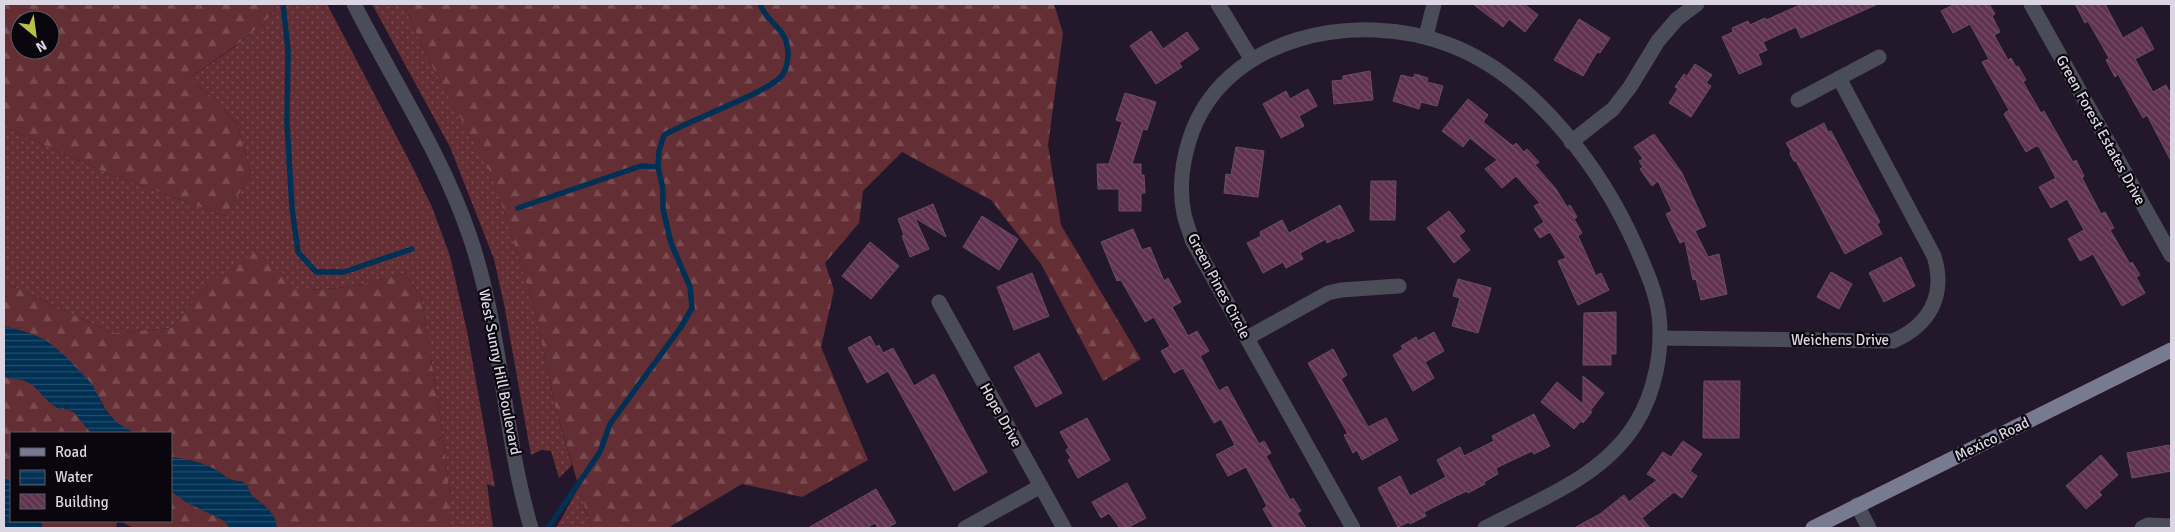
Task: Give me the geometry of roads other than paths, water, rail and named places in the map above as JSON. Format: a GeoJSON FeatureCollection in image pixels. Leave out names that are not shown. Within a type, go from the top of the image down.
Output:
{"type":"FeatureCollection","features":[{"type":"Feature","properties":{"kind":"main road","name":"Mexico Road"},"geometry":{"type":"LineString","coordinates":[[1813,528],[2171,350]]}},
{"type":"Feature","properties":{"kind":"street","name":"West Sunny Hill Boulevard"},"geometry":{"type":"LineString","coordinates":[[354,4],[426,136],[451,188],[470,237],[494,330],[519,477],[531,528]]}},
{"type":"Feature","properties":{"kind":"street"},"geometry":{"type":"LineString","coordinates":[[1218,4],[1252,60]]}},
{"type":"Feature","properties":{"kind":"street"},"geometry":{"type":"LineString","coordinates":[[1426,36],[1434,4]]}},
{"type":"Feature","properties":{"kind":"street"},"geometry":{"type":"LineString","coordinates":[[1571,142],[1612,109],[1630,87],[1658,40],[1677,19],[1697,4]]}},
{"type":"Feature","properties":{"kind":"street","name":"Green Forest Estates Drive"},"geometry":{"type":"LineString","coordinates":[[2032,4],[2171,255]]}},
{"type":"Feature","properties":{"kind":"street","name":"Green Pines Circle"},"geometry":{"type":"LineString","coordinates":[[1353,528],[1192,240],[1184,214],[1182,185],[1185,156],[1193,130],[1203,109],[1220,87],[1252,60],[1288,43],[1316,35],[1345,30],[1374,29],[1426,36],[1469,53],[1501,73],[1523,90],[1571,142],[1600,180],[1634,242],[1652,286],[1659,313],[1660,338],[1656,370],[1648,398],[1636,423],[1619,446],[1598,465],[1573,482],[1485,528]]}},
{"type":"Feature","properties":{"kind":"street"},"geometry":{"type":"LineString","coordinates":[[1798,100],[1879,57]]}},
{"type":"Feature","properties":{"kind":"street","name":"Weichens Drive"},"geometry":{"type":"LineString","coordinates":[[1660,338],[1893,341],[1910,333],[1925,319],[1937,295],[1938,270],[1934,256],[1839,78]]}},
{"type":"Feature","properties":{"kind":"street"},"geometry":{"type":"LineString","coordinates":[[1246,338],[1328,293],[1341,290],[1399,286]]}},
{"type":"Feature","properties":{"kind":"street","name":"Hope Drive"},"geometry":{"type":"LineString","coordinates":[[939,302],[1064,528]]}},
{"type":"Feature","properties":{"kind":"street"},"geometry":{"type":"LineString","coordinates":[[965,528],[1041,486]]}},
{"type":"Feature","properties":{"kind":"street"},"geometry":{"type":"LineString","coordinates":[[1857,505],[1870,528]]}},
{"type":"Feature","properties":{"kind":"street"},"geometry":{"type":"LineString","coordinates":[[2142,528],[2148,525],[2171,526]]}},
{"type":"Feature","properties":{"kind":"water"},"geometry":{"type":"Polygon","coordinates":[[[4,326],[29,333],[47,341],[63,354],[92,384],[104,408],[117,423],[133,432],[90,432],[74,412],[65,408],[59,409],[51,404],[33,385],[23,380],[4,377],[4,326]]]}},
{"type":"Feature","properties":{"kind":"water"},"geometry":{"type":"Polygon","coordinates":[[[172,457],[191,460],[205,465],[232,480],[241,481],[247,485],[251,495],[268,509],[274,517],[277,528],[230,528],[223,520],[186,502],[172,492],[172,457]]]}},
{"type":"Feature","properties":{"kind":"water"},"geometry":{"type":"Polygon","coordinates":[[[4,477],[10,481],[10,522],[42,522],[42,528],[4,528],[4,477]]]}},
{"type":"Feature","properties":{"kind":"waterway"},"geometry":{"type":"LineString","coordinates":[[283,4],[288,50],[287,123],[292,208],[298,252],[316,272],[344,272],[412,249]]}},
{"type":"Feature","properties":{"kind":"waterway"},"geometry":{"type":"LineString","coordinates":[[548,528],[600,452],[610,424],[681,327],[692,308],[690,287],[671,243],[663,209],[663,189],[658,167],[659,151],[664,135],[763,89],[783,74],[788,56],[785,39],[783,34],[766,15],[760,4]]}},
{"type":"Feature","properties":{"kind":"waterway"},"geometry":{"type":"LineString","coordinates":[[518,208],[641,166],[658,167]]}}]}
